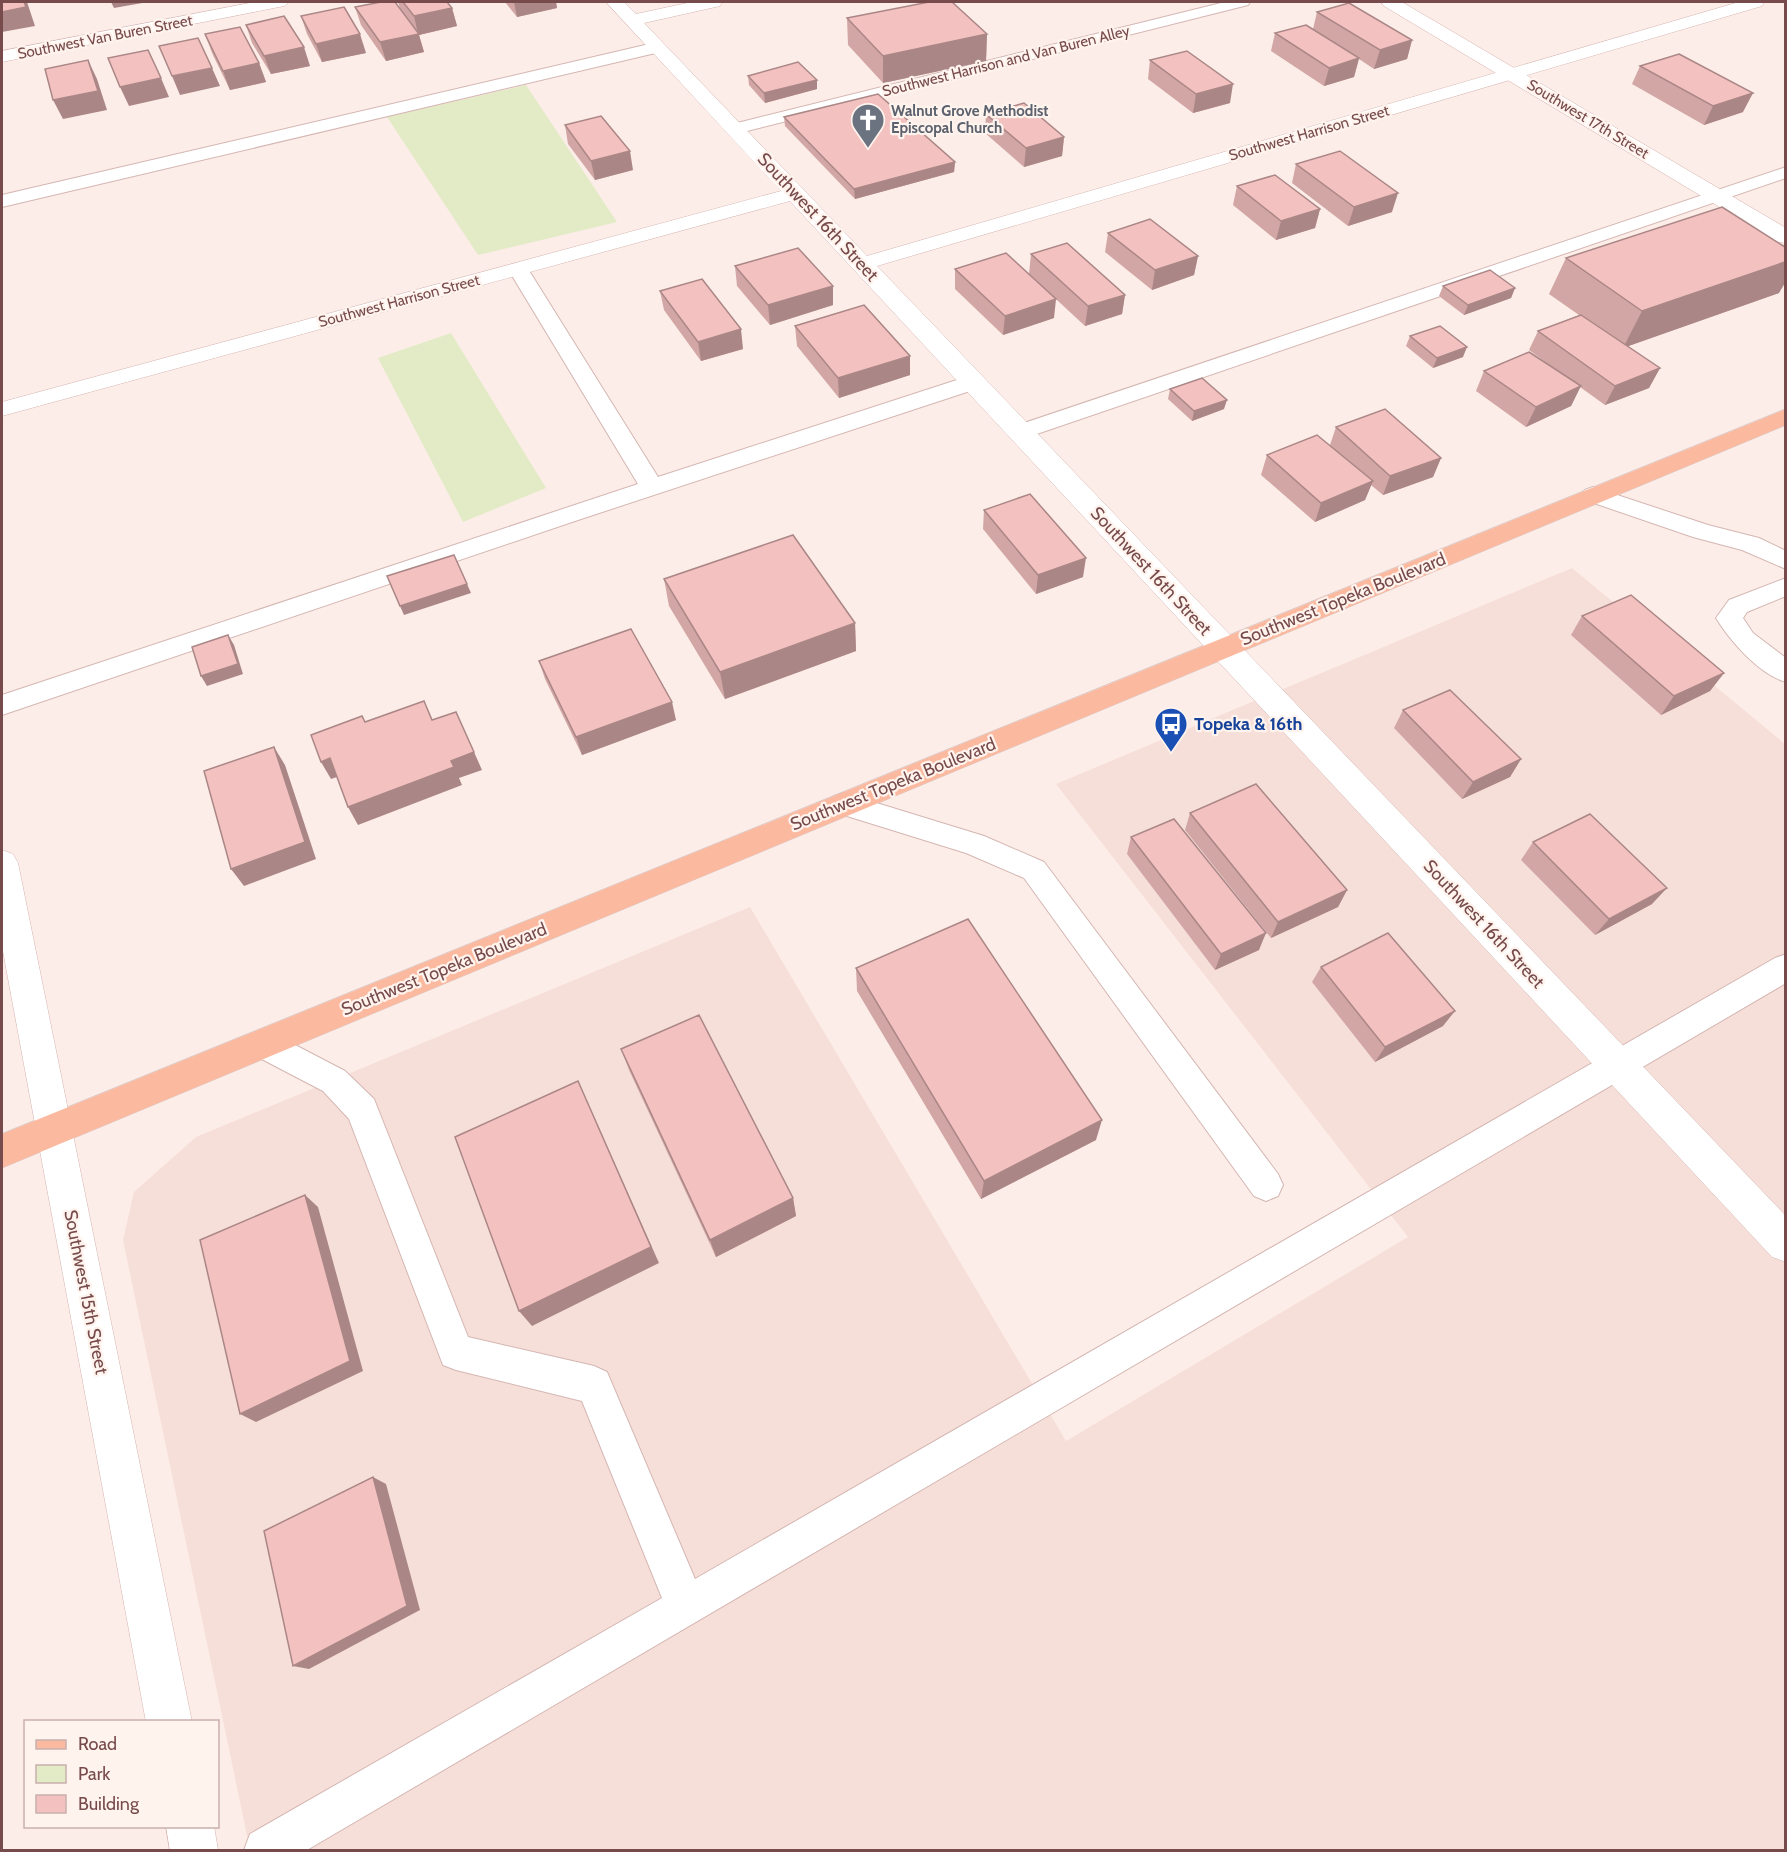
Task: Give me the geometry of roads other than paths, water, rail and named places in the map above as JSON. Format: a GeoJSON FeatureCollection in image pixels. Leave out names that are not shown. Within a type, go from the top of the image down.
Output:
{"type":"FeatureCollection","features":[{"type":"Feature","properties":{"kind":"main road","name":"Southwest Topeka Boulevard"},"geometry":{"type":"LineString","coordinates":[[2,1151],[1785,416]]}},
{"type":"Feature","properties":{"kind":"street","name":"Southwest Van Buren Street"},"geometry":{"type":"LineString","coordinates":[[2,57],[279,2]]}},
{"type":"Feature","properties":{"kind":"street"},"geometry":{"type":"LineString","coordinates":[[623,11],[714,2]]}},
{"type":"Feature","properties":{"kind":"street","name":"Southwest 17th Street"},"geometry":{"type":"LineString","coordinates":[[1390,2],[1785,237]]}},
{"type":"Feature","properties":{"kind":"street","name":"Southwest Harrison Street"},"geometry":{"type":"LineString","coordinates":[[862,264],[1756,2]]}},
{"type":"Feature","properties":{"kind":"street","name":"Southwest 16th Street"},"geometry":{"type":"LineString","coordinates":[[623,11],[1785,1244]]}},
{"type":"Feature","properties":{"kind":"street","name":"Southwest Harrison Street"},"geometry":{"type":"LineString","coordinates":[[2,409],[796,193]]}},
{"type":"Feature","properties":{"kind":"street","name":"Southwest 15th Street"},"geometry":{"type":"LineString","coordinates":[[2,863],[169,1720]]}},
{"type":"Feature","properties":{"kind":"street"},"geometry":{"type":"LineString","coordinates":[[190,1828],[194,1851]]}},
{"type":"Feature","properties":{"kind":"lane","name":"Southwest Harrison and Van Buren Alley"},"geometry":{"type":"LineString","coordinates":[[735,129],[1242,2]]}},
{"type":"Feature","properties":{"kind":"lane"},"geometry":{"type":"LineString","coordinates":[[2,201],[658,47]]}},
{"type":"Feature","properties":{"kind":"lane"},"geometry":{"type":"LineString","coordinates":[[1020,432],[1785,171]]}},
{"type":"Feature","properties":{"kind":"lane"},"geometry":{"type":"LineString","coordinates":[[1734,206],[1785,191]]}},
{"type":"Feature","properties":{"kind":"lane"},"geometry":{"type":"LineString","coordinates":[[518,268],[652,487]]}},
{"type":"Feature","properties":{"kind":"lane"},"geometry":{"type":"LineString","coordinates":[[2,705],[652,487],[974,382]]}},
{"type":"Feature","properties":{"kind":"lane"},"geometry":{"type":"LineString","coordinates":[[1593,495],[1701,531],[1750,544],[1785,561]]}},
{"type":"Feature","properties":{"kind":"lane"},"geometry":{"type":"LineString","coordinates":[[1785,585],[1738,606],[1729,618],[1743,639],[1785,673]]}},
{"type":"Feature","properties":{"kind":"lane"},"geometry":{"type":"LineString","coordinates":[[844,804],[974,844],[1034,870],[1266,1185]]}},
{"type":"Feature","properties":{"kind":"lane"},"geometry":{"type":"LineString","coordinates":[[266,1851],[1785,967]]}},
{"type":"Feature","properties":{"kind":"lane"},"geometry":{"type":"LineString","coordinates":[[263,1044],[334,1081],[363,1110],[456,1352],[594,1385],[686,1606]]}},
{"type":"Feature","properties":{"kind":"place","name":"Walnut Grove Methodist Episcopal Church"},"geometry":{"type":"Point","coordinates":[868,149]}},
{"type":"Feature","properties":{"kind":"place","name":"Topeka & 16th"},"geometry":{"type":"Point","coordinates":[1171,753]}}]}
